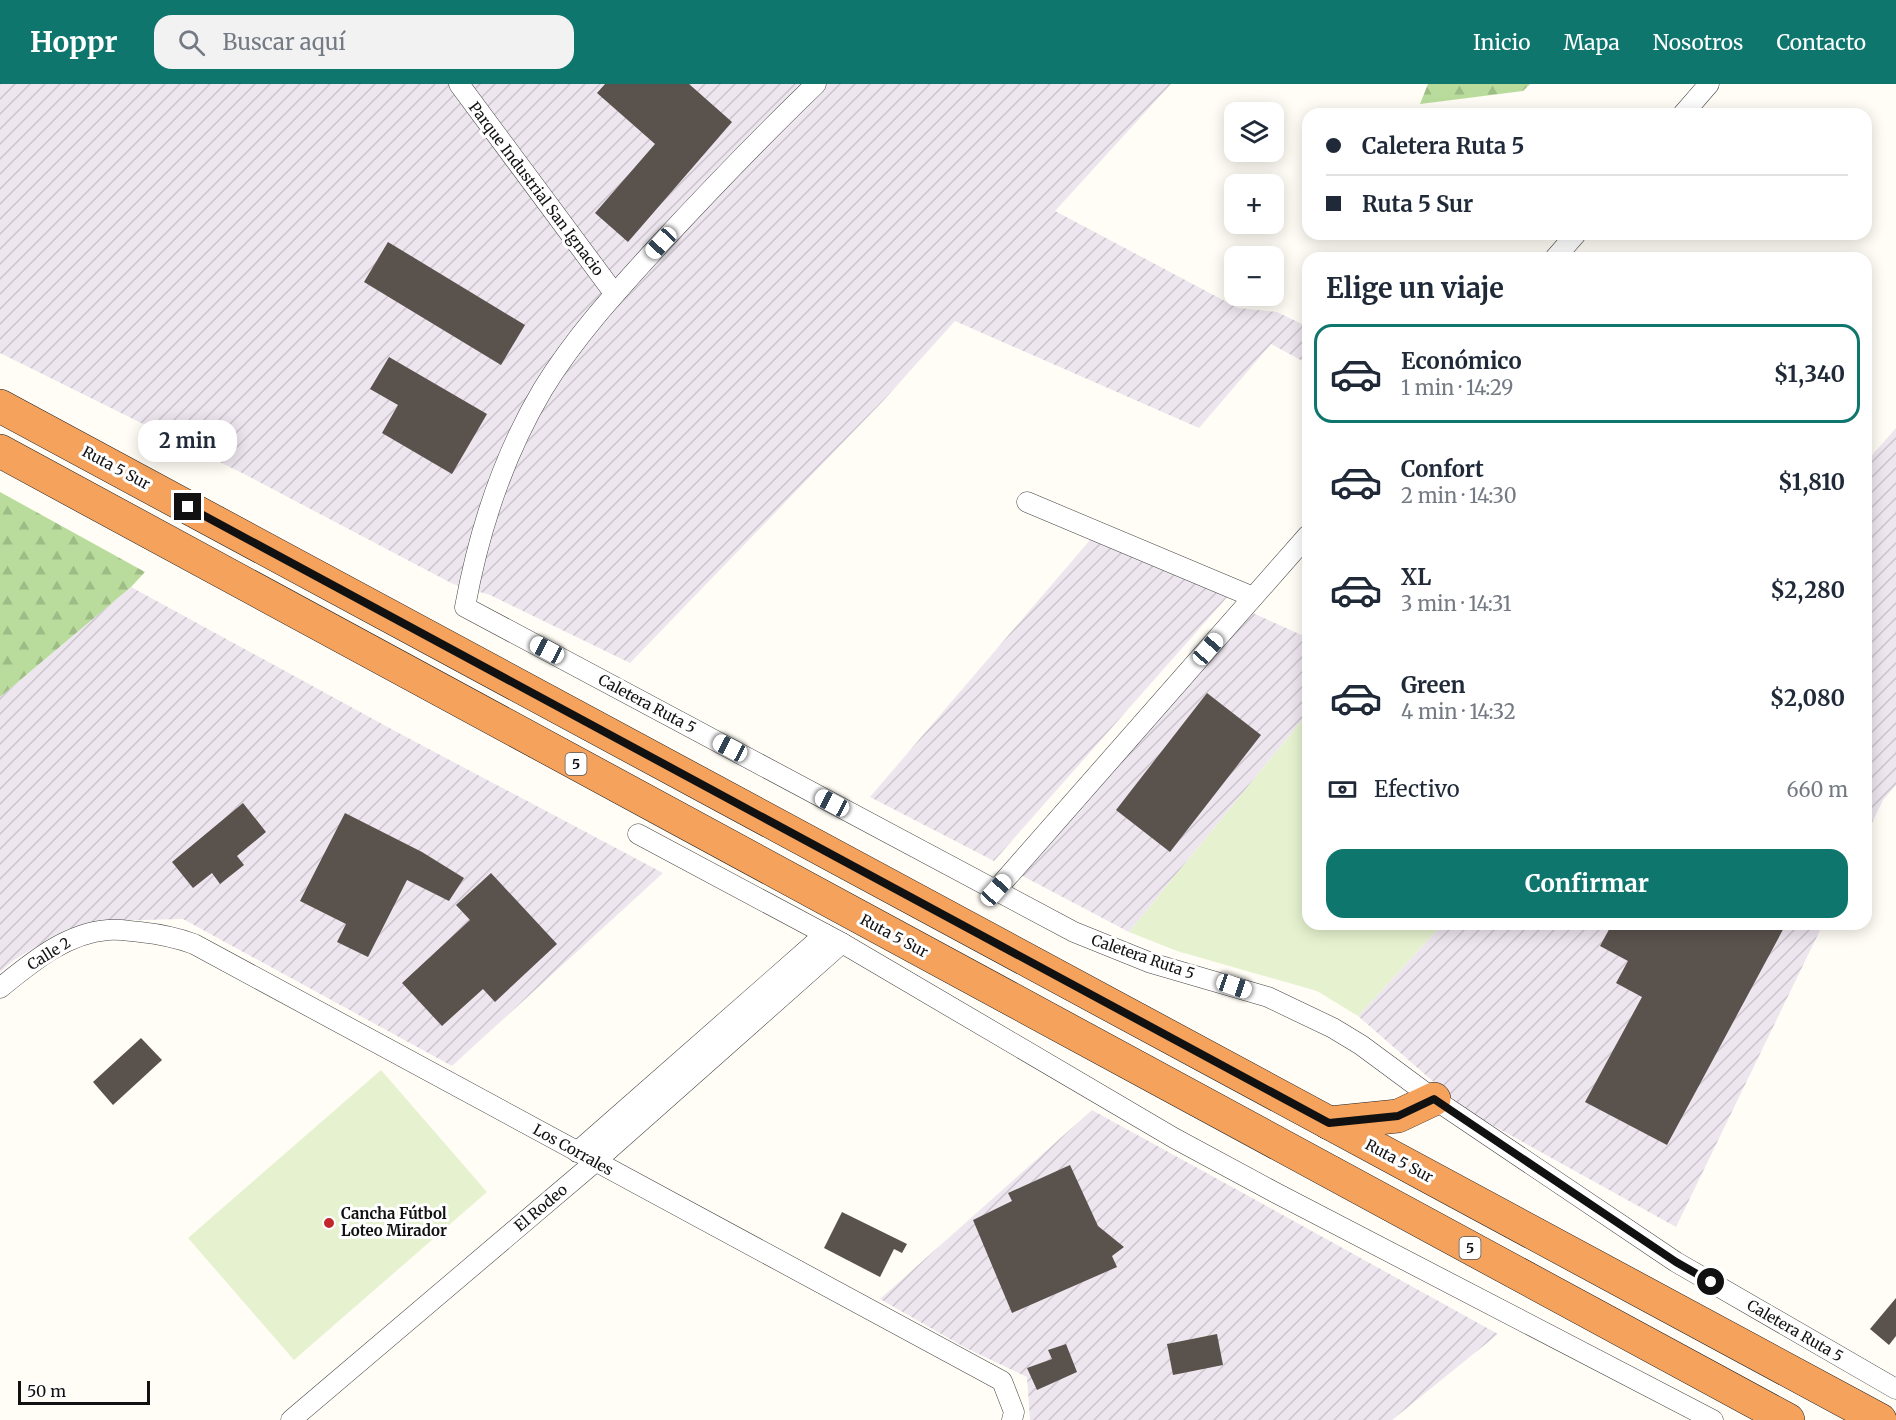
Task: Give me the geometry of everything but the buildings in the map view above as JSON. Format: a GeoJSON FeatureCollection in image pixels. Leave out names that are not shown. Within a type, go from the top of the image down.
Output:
{"type":"FeatureCollection","features":[{"type":"Feature","properties":{"kind":"highway","name":"Ruta 5 Sur"},"geometry":{"type":"LineString","coordinates":[[0,406],[1880,1420]]}},
{"type":"Feature","properties":{"kind":"highway","name":"Ruta 5 Sur"},"geometry":{"type":"LineString","coordinates":[[0,451],[1788,1420]]}},
{"type":"Feature","properties":{"kind":"highway"},"geometry":{"type":"LineString","coordinates":[[1329,1123],[1398,1116],[1434,1099]]}},
{"type":"Feature","properties":{"kind":"street","name":"Parque Industrial San Ignacio"},"geometry":{"type":"LineString","coordinates":[[459,84],[614,293]]}},
{"type":"Feature","properties":{"kind":"street","name":"Parque Industrial San Ignacio"},"geometry":{"type":"LineString","coordinates":[[465,607],[472,569],[490,505],[507,461],[523,426],[564,357],[614,293],[736,161],[816,84]]}},
{"type":"Feature","properties":{"kind":"street"},"geometry":{"type":"LineString","coordinates":[[1688,108],[1709,84]]}},
{"type":"Feature","properties":{"kind":"street"},"geometry":{"type":"LineString","coordinates":[[1560,252],[1571,240]]}},
{"type":"Feature","properties":{"kind":"street"},"geometry":{"type":"LineString","coordinates":[[1028,502],[1253,597]]}},
{"type":"Feature","properties":{"kind":"street"},"geometry":{"type":"LineString","coordinates":[[996,890],[1302,542]]}},
{"type":"Feature","properties":{"kind":"street","name":"Caletera Ruta 5"},"geometry":{"type":"LineString","coordinates":[[465,607],[1044,917],[1112,949],[1151,963],[1234,986],[1301,1012],[1361,1045],[1434,1099],[1676,1262],[1896,1389]]}},
{"type":"Feature","properties":{"kind":"street"},"geometry":{"type":"LineString","coordinates":[[638,834],[834,938],[1174,1138],[1332,1224],[1710,1420]]}},
{"type":"Feature","properties":{"kind":"street","name":"Calle 2"},"geometry":{"type":"LineString","coordinates":[[0,988],[56,947],[77,936],[108,930],[140,932]]}},
{"type":"Feature","properties":{"kind":"street","name":"Los Corrales"},"geometry":{"type":"LineString","coordinates":[[140,932],[167,935],[200,947],[1002,1381],[1014,1412],[1012,1420]]}},
{"type":"Feature","properties":{"kind":"street"},"geometry":{"type":"LineString","coordinates":[[577,1152],[834,938]]}},
{"type":"Feature","properties":{"kind":"street","name":"El Rodeo"},"geometry":{"type":"LineString","coordinates":[[291,1420],[595,1162],[834,938]]}},
{"type":"Feature","properties":{"kind":"shaded area"},"geometry":{"type":"Polygon","coordinates":[[[0,84],[1171,84],[1055,211],[1224,301],[1224,306],[1277,312],[1302,324],[1302,361],[1271,344],[1199,428],[955,321],[883,401],[630,663],[490,595],[453,584],[244,474],[0,353],[0,84]]]}},
{"type":"Feature","properties":{"kind":"shaded area"},"geometry":{"type":"Polygon","coordinates":[[[1896,428],[1896,785],[1883,800],[1872,823],[1872,455],[1896,428]]]}},
{"type":"Feature","properties":{"kind":"shaded area"},"geometry":{"type":"Polygon","coordinates":[[[1090,540],[1229,595],[994,861],[870,797],[1090,540]]]}},
{"type":"Feature","properties":{"kind":"shaded area"},"geometry":{"type":"Polygon","coordinates":[[[131,587],[395,731],[663,873],[452,1066],[183,919],[98,921],[54,936],[14,960],[0,972],[0,697],[131,587]]]}},
{"type":"Feature","properties":{"kind":"shaded area"},"geometry":{"type":"Polygon","coordinates":[[[1253,613],[1302,635],[1302,720],[1129,932],[1013,871],[1253,613]]]}},
{"type":"Feature","properties":{"kind":"shaded area"},"geometry":{"type":"Polygon","coordinates":[[[1437,930],[1820,930],[1676,1227],[1467,1111],[1358,1016],[1437,930]]]}},
{"type":"Feature","properties":{"kind":"shaded area"},"geometry":{"type":"Polygon","coordinates":[[[1092,1110],[1498,1334],[1392,1420],[1030,1420],[1027,1377],[964,1347],[880,1299],[1092,1110]]]}},
{"type":"Feature","properties":{"kind":"green space"},"geometry":{"type":"Polygon","coordinates":[[[1428,84],[1530,84],[1523,91],[1420,104],[1428,84]]]}},
{"type":"Feature","properties":{"kind":"green space"},"geometry":{"type":"Polygon","coordinates":[[[0,492],[145,572],[131,587],[0,697],[0,492]]]}},
{"type":"Feature","properties":{"kind":"green space"},"geometry":{"type":"Polygon","coordinates":[[[1302,720],[1302,930],[1437,930],[1358,1016],[1317,991],[1177,951],[1129,932],[1302,720]]]}},
{"type":"Feature","properties":{"kind":"green space","name":"Cancha Fútbol Loteo Mirador"},"geometry":{"type":"Polygon","coordinates":[[[381,1070],[487,1192],[294,1360],[188,1238],[381,1070]]]}},
{"type":"Feature","properties":{"kind":"place","name":"Cancha Fútbol Loteo Mirador"},"geometry":{"type":"Point","coordinates":[329,1223]}},
{"type":"Feature","properties":{"kind":"route"},"geometry":{"type":"LineString","coordinates":[[188,507],[1329,1123],[1398,1116],[1434,1099],[1676,1262],[1711,1282]]}}]}
